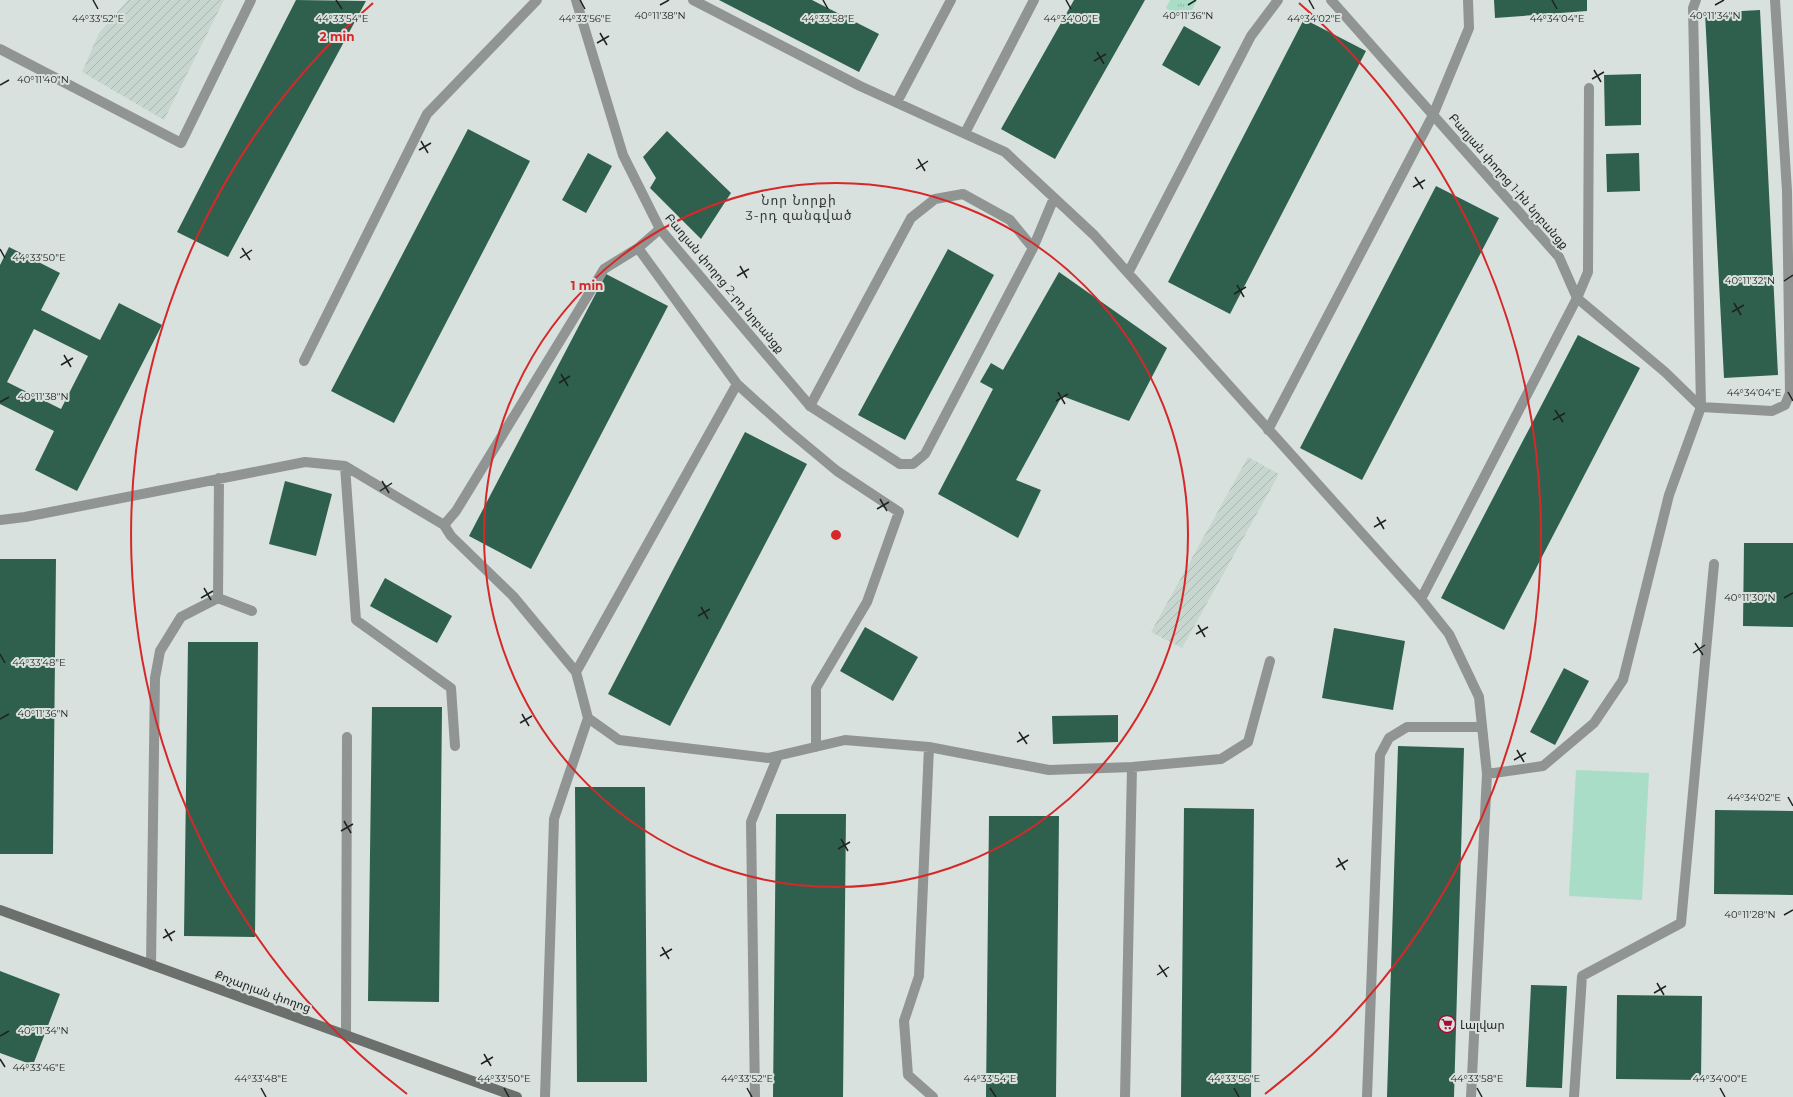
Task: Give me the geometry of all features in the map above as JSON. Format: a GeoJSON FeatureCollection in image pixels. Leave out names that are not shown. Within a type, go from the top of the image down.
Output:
{"type":"FeatureCollection","features":[{"type":"Feature","properties":{"kind":"street"},"geometry":{"type":"LineString","coordinates":[[0,49],[180,143],[250,0]]}},
{"type":"Feature","properties":{"kind":"street"},"geometry":{"type":"LineString","coordinates":[[304,361],[427,114],[537,0]]}},
{"type":"Feature","properties":{"kind":"street","name":"Բաղյան փողոց 2-րդ նրբանցք"},"geometry":{"type":"LineString","coordinates":[[576,0],[623,155],[660,229],[810,406],[900,464],[913,464],[925,454],[1033,248]]}},
{"type":"Feature","properties":{"kind":"street"},"geometry":{"type":"LineString","coordinates":[[693,0],[860,86],[1005,152],[1094,235],[1421,599],[1449,634],[1479,697],[1488,774],[1471,1097]]}},
{"type":"Feature","properties":{"kind":"street"},"geometry":{"type":"LineString","coordinates":[[897,102],[950,0]]}},
{"type":"Feature","properties":{"kind":"street"},"geometry":{"type":"LineString","coordinates":[[965,133],[1034,0]]}},
{"type":"Feature","properties":{"kind":"street"},"geometry":{"type":"LineString","coordinates":[[1128,273],[1251,36],[1278,0]]}},
{"type":"Feature","properties":{"kind":"street","name":"Բաղյան փողոց 1-ին նրբանցք"},"geometry":{"type":"LineString","coordinates":[[1331,0],[1559,257],[1577,298],[1665,372],[1701,407]]}},
{"type":"Feature","properties":{"kind":"street"},"geometry":{"type":"LineString","coordinates":[[1268,430],[1433,115],[1469,28],[1468,0]]}},
{"type":"Feature","properties":{"kind":"street"},"geometry":{"type":"LineString","coordinates":[[1488,774],[1543,766],[1594,723],[1623,680],[1669,494],[1701,407],[1693,8],[1696,0]]}},
{"type":"Feature","properties":{"kind":"street"},"geometry":{"type":"LineString","coordinates":[[1701,407],[1772,411],[1785,405],[1790,393],[1787,190],[1775,0]]}},
{"type":"Feature","properties":{"kind":"street"},"geometry":{"type":"LineString","coordinates":[[1421,599],[1577,298],[1588,272],[1589,88]]}},
{"type":"Feature","properties":{"kind":"street"},"geometry":{"type":"LineString","coordinates":[[810,406],[911,218],[935,199],[963,194],[1010,220],[1033,248],[1054,198]]}},
{"type":"Feature","properties":{"kind":"street"},"geometry":{"type":"LineString","coordinates":[[444,524],[456,511],[604,269],[638,248],[660,229]]}},
{"type":"Feature","properties":{"kind":"street"},"geometry":{"type":"LineString","coordinates":[[638,248],[737,384],[788,431],[837,471],[898,512],[867,602],[816,688],[816,747]]}},
{"type":"Feature","properties":{"kind":"street"},"geometry":{"type":"LineString","coordinates":[[576,672],[737,384]]}},
{"type":"Feature","properties":{"kind":"street"},"geometry":{"type":"LineString","coordinates":[[0,520],[25,517],[305,462],[344,466],[444,524],[451,536],[513,596],[576,672],[588,718],[554,819],[545,1097]]}},
{"type":"Feature","properties":{"kind":"street"},"geometry":{"type":"LineString","coordinates":[[344,466],[356,620],[451,688],[455,746]]}},
{"type":"Feature","properties":{"kind":"street"},"geometry":{"type":"LineString","coordinates":[[218,598],[219,478]]}},
{"type":"Feature","properties":{"kind":"street"},"geometry":{"type":"LineString","coordinates":[[1574,1097],[1582,976],[1681,923],[1714,564]]}},
{"type":"Feature","properties":{"kind":"street"},"geometry":{"type":"LineString","coordinates":[[151,965],[155,678],[160,651],[180,617],[218,598],[252,611]]}},
{"type":"Feature","properties":{"kind":"street"},"geometry":{"type":"LineString","coordinates":[[588,718],[619,740],[768,758],[845,740],[929,747],[1049,770],[1132,767],[1221,759],[1248,742],[1270,661]]}},
{"type":"Feature","properties":{"kind":"street"},"geometry":{"type":"LineString","coordinates":[[1367,1097],[1380,755],[1389,738],[1407,727],[1482,727]]}},
{"type":"Feature","properties":{"kind":"street"},"geometry":{"type":"LineString","coordinates":[[346,1035],[347,737]]}},
{"type":"Feature","properties":{"kind":"street"},"geometry":{"type":"LineString","coordinates":[[929,747],[919,976],[904,1021],[908,1075],[933,1097]]}},
{"type":"Feature","properties":{"kind":"street"},"geometry":{"type":"LineString","coordinates":[[755,1097],[751,822],[778,756]]}},
{"type":"Feature","properties":{"kind":"street"},"geometry":{"type":"LineString","coordinates":[[1125,1097],[1132,767]]}},
{"type":"Feature","properties":{"kind":"street","name":"Քոչարյան փողոց"},"geometry":{"type":"LineString","coordinates":[[0,910],[517,1097]]}},
{"type":"Feature","properties":{"kind":"shaded area"},"geometry":{"type":"Polygon","coordinates":[[[128,0],[224,0],[164,120],[82,72],[99,33],[128,0]]]}},
{"type":"Feature","properties":{"kind":"shaded area"},"geometry":{"type":"Polygon","coordinates":[[[1248,457],[1279,474],[1182,648],[1151,632],[1248,457]]]}},
{"type":"Feature","properties":{"kind":"green space"},"geometry":{"type":"Polygon","coordinates":[[[1170,0],[1197,0],[1189,16],[1182,12],[1179,17],[1166,8],[1170,0]]]}},
{"type":"Feature","properties":{"kind":"green space"},"geometry":{"type":"Polygon","coordinates":[[[1576,770],[1649,773],[1642,900],[1569,896],[1576,770]]]}},
{"type":"Feature","properties":{"kind":"building"},"geometry":{"type":"Polygon","coordinates":[[[296,0],[366,1],[228,257],[177,232],[296,0]]]}},
{"type":"Feature","properties":{"kind":"building"},"geometry":{"type":"Polygon","coordinates":[[[719,0],[812,0],[879,34],[859,72],[719,0]]]}},
{"type":"Feature","properties":{"kind":"building"},"geometry":{"type":"Polygon","coordinates":[[[1074,0],[1145,0],[1055,159],[1001,129],[1074,0]]]}},
{"type":"Feature","properties":{"kind":"building"},"geometry":{"type":"Polygon","coordinates":[[[1494,0],[1587,0],[1587,11],[1495,18],[1494,0]]]}},
{"type":"Feature","properties":{"kind":"building"},"geometry":{"type":"Polygon","coordinates":[[[1760,10],[1778,375],[1724,378],[1705,13],[1760,10]]]}},
{"type":"Feature","properties":{"kind":"building"},"geometry":{"type":"Polygon","coordinates":[[[1304,19],[1366,51],[1230,314],[1168,282],[1304,19]]]}},
{"type":"Feature","properties":{"kind":"building"},"geometry":{"type":"Polygon","coordinates":[[[1184,26],[1221,47],[1199,86],[1162,65],[1184,26]]]}},
{"type":"Feature","properties":{"kind":"building"},"geometry":{"type":"Polygon","coordinates":[[[1641,74],[1641,125],[1605,126],[1604,75],[1641,74]]]}},
{"type":"Feature","properties":{"kind":"building"},"geometry":{"type":"Polygon","coordinates":[[[468,129],[530,161],[394,423],[331,391],[468,129]]]}},
{"type":"Feature","properties":{"kind":"building"},"geometry":{"type":"Polygon","coordinates":[[[667,131],[731,193],[701,239],[650,188],[656,178],[643,157],[667,131]]]}},
{"type":"Feature","properties":{"kind":"building"},"geometry":{"type":"Polygon","coordinates":[[[588,153],[612,166],[586,213],[562,200],[588,153]]]}},
{"type":"Feature","properties":{"kind":"building"},"geometry":{"type":"Polygon","coordinates":[[[1639,153],[1640,191],[1607,192],[1606,154],[1639,153]]]}},
{"type":"Feature","properties":{"kind":"building"},"geometry":{"type":"Polygon","coordinates":[[[1436,186],[1499,218],[1362,480],[1300,448],[1436,186]]]}},
{"type":"Feature","properties":{"kind":"building"},"geometry":{"type":"Polygon","coordinates":[[[9,247],[60,273],[41,310],[100,340],[119,303],[162,325],[77,491],[35,470],[54,431],[0,404],[0,265],[9,247]],[[34,329],[7,382],[61,409],[88,356],[34,329]]]}},
{"type":"Feature","properties":{"kind":"building"},"geometry":{"type":"Polygon","coordinates":[[[948,249],[994,275],[905,440],[858,415],[948,249]]]}},
{"type":"Feature","properties":{"kind":"building"},"geometry":{"type":"Polygon","coordinates":[[[1059,272],[1167,348],[1129,421],[1062,396],[1016,480],[1041,490],[1018,538],[938,494],[993,389],[980,382],[991,363],[1003,370],[1059,272]]]}},
{"type":"Feature","properties":{"kind":"building"},"geometry":{"type":"Polygon","coordinates":[[[606,274],[668,306],[531,569],[469,536],[606,274]]]}},
{"type":"Feature","properties":{"kind":"building"},"geometry":{"type":"Polygon","coordinates":[[[1578,335],[1640,368],[1504,630],[1441,598],[1578,335]]]}},
{"type":"Feature","properties":{"kind":"building"},"geometry":{"type":"Polygon","coordinates":[[[745,432],[807,464],[670,726],[608,694],[745,432]]]}},
{"type":"Feature","properties":{"kind":"building"},"geometry":{"type":"Polygon","coordinates":[[[285,481],[332,494],[316,556],[269,544],[285,481]]]}},
{"type":"Feature","properties":{"kind":"building"},"geometry":{"type":"Polygon","coordinates":[[[1744,543],[1793,543],[1793,627],[1743,626],[1744,543]]]}},
{"type":"Feature","properties":{"kind":"building"},"geometry":{"type":"Polygon","coordinates":[[[0,559],[56,559],[53,854],[0,854],[0,559]]]}},
{"type":"Feature","properties":{"kind":"building"},"geometry":{"type":"Polygon","coordinates":[[[385,578],[452,616],[437,643],[370,606],[385,578]]]}},
{"type":"Feature","properties":{"kind":"building"},"geometry":{"type":"Polygon","coordinates":[[[865,627],[918,657],[893,701],[840,671],[865,627]]]}},
{"type":"Feature","properties":{"kind":"building"},"geometry":{"type":"Polygon","coordinates":[[[1334,628],[1405,641],[1393,710],[1322,698],[1334,628]]]}},
{"type":"Feature","properties":{"kind":"building"},"geometry":{"type":"Polygon","coordinates":[[[188,642],[258,642],[255,937],[184,936],[188,642]]]}},
{"type":"Feature","properties":{"kind":"building"},"geometry":{"type":"Polygon","coordinates":[[[1564,668],[1589,681],[1555,745],[1530,732],[1564,668]]]}},
{"type":"Feature","properties":{"kind":"building"},"geometry":{"type":"Polygon","coordinates":[[[372,707],[442,707],[439,1002],[368,1001],[372,707]]]}},
{"type":"Feature","properties":{"kind":"building"},"geometry":{"type":"Polygon","coordinates":[[[1118,715],[1118,742],[1053,744],[1052,716],[1118,715]]]}},
{"type":"Feature","properties":{"kind":"building"},"geometry":{"type":"Polygon","coordinates":[[[1398,746],[1464,748],[1454,1097],[1387,1097],[1398,746]]]}},
{"type":"Feature","properties":{"kind":"building"},"geometry":{"type":"Polygon","coordinates":[[[575,787],[645,787],[647,1082],[577,1082],[575,787]]]}},
{"type":"Feature","properties":{"kind":"building"},"geometry":{"type":"Polygon","coordinates":[[[1184,808],[1254,809],[1251,1097],[1181,1097],[1184,808]]]}},
{"type":"Feature","properties":{"kind":"building"},"geometry":{"type":"Polygon","coordinates":[[[1715,810],[1793,811],[1793,895],[1714,894],[1715,810]]]}},
{"type":"Feature","properties":{"kind":"building"},"geometry":{"type":"Polygon","coordinates":[[[776,814],[846,814],[843,1097],[773,1097],[776,814]]]}},
{"type":"Feature","properties":{"kind":"building"},"geometry":{"type":"Polygon","coordinates":[[[989,816],[1059,816],[1056,1097],[986,1097],[989,816]]]}},
{"type":"Feature","properties":{"kind":"building"},"geometry":{"type":"Polygon","coordinates":[[[0,971],[60,994],[33,1065],[0,1053],[0,971]]]}},
{"type":"Feature","properties":{"kind":"building"},"geometry":{"type":"Polygon","coordinates":[[[1531,985],[1567,986],[1562,1088],[1526,1087],[1531,985]]]}},
{"type":"Feature","properties":{"kind":"building"},"geometry":{"type":"Polygon","coordinates":[[[1617,995],[1702,996],[1701,1080],[1616,1079],[1617,995]]]}},
{"type":"Feature","properties":{"kind":"place","name":"Լալվար"},"geometry":{"type":"Point","coordinates":[1447,1024]}},
{"type":"Feature","properties":{"kind":"district","name":"Նոր Նորքի 3-րդ զանգված"},"geometry":{"type":"Point","coordinates":[799,208]}}]}
